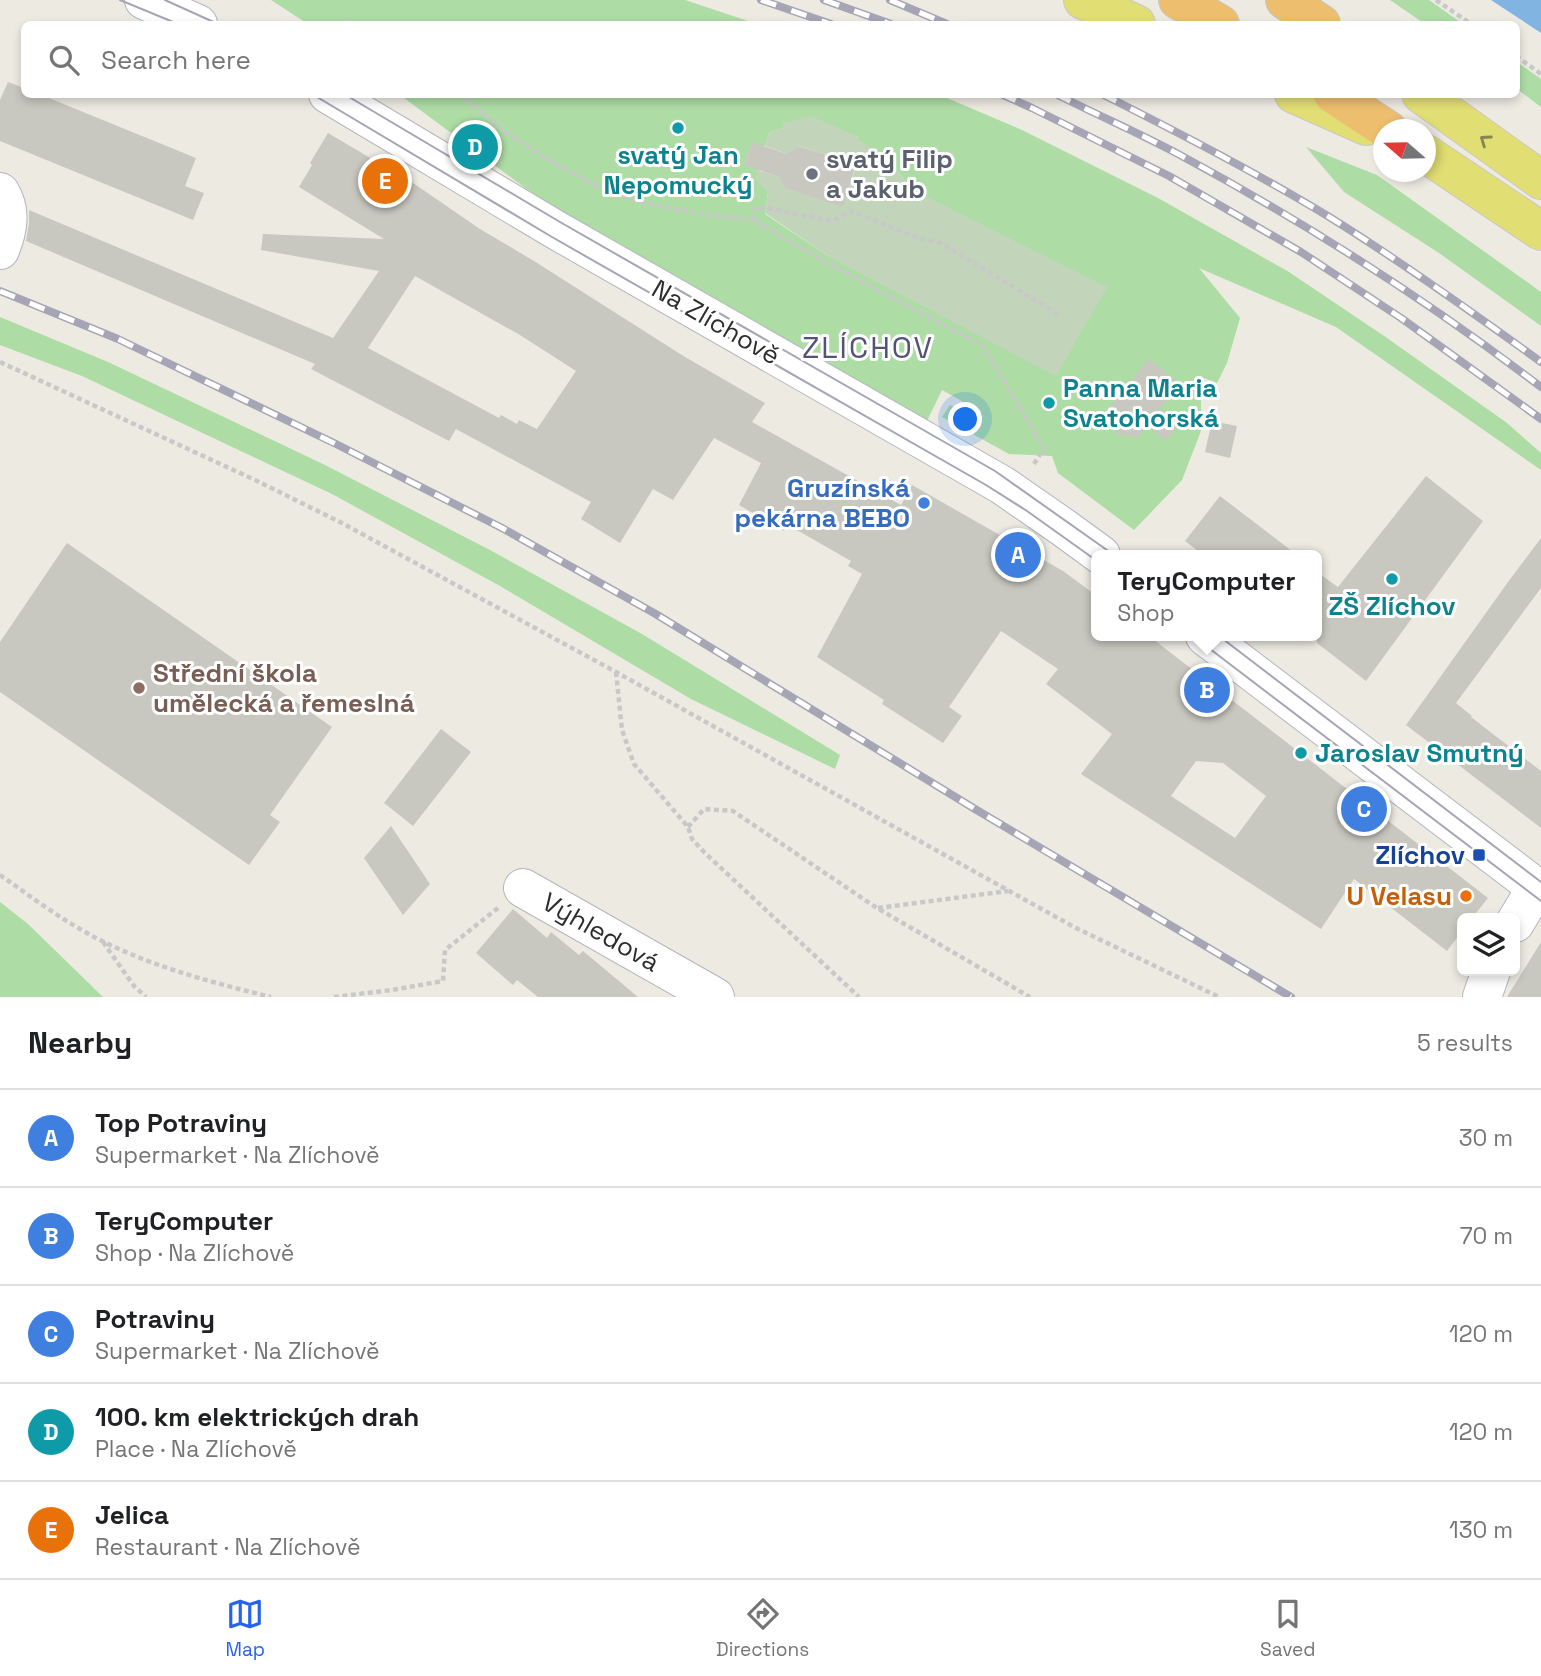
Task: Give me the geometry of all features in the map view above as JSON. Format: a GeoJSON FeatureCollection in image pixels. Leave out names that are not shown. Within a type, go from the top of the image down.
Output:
{"type":"FeatureCollection","features":[{"type":"Feature","properties":{"kind":"highway"},"geometry":{"type":"LineString","coordinates":[[1178,0],[1215,21]]}},
{"type":"Feature","properties":{"kind":"highway"},"geometry":{"type":"LineString","coordinates":[[1285,0],[1316,21]]}},
{"type":"Feature","properties":{"kind":"highway"},"geometry":{"type":"LineString","coordinates":[[1340,98],[1373,120]]}},
{"type":"Feature","properties":{"kind":"main road"},"geometry":{"type":"LineString","coordinates":[[1083,0],[1129,21]]}},
{"type":"Feature","properties":{"kind":"main road"},"geometry":{"type":"LineString","coordinates":[[1308,0],[1331,21]]}},
{"type":"Feature","properties":{"kind":"main road"},"geometry":{"type":"LineString","coordinates":[[1303,98],[1373,129]]}},
{"type":"Feature","properties":{"kind":"main road"},"geometry":{"type":"LineString","coordinates":[[1427,98],[1541,180]]}},
{"type":"Feature","properties":{"kind":"main road"},"geometry":{"type":"LineString","coordinates":[[1436,161],[1541,231]]}},
{"type":"Feature","properties":{"kind":"street"},"geometry":{"type":"LineString","coordinates":[[144,0],[191,21]]}},
{"type":"Feature","properties":{"kind":"street","name":"Na Zlíchově"},"geometry":{"type":"LineString","coordinates":[[335,98],[556,230],[1002,485],[1094,550]]}},
{"type":"Feature","properties":{"kind":"street"},"geometry":{"type":"LineString","coordinates":[[0,192],[8,211],[7,231],[2,244]]}},
{"type":"Feature","properties":{"kind":"street"},"geometry":{"type":"LineString","coordinates":[[1212,641],[1539,890],[1520,916]]}},
{"type":"Feature","properties":{"kind":"street","name":"Výhledová"},"geometry":{"type":"LineString","coordinates":[[523,888],[715,997]]}},
{"type":"Feature","properties":{"kind":"street"},"geometry":{"type":"LineString","coordinates":[[1482,997],[1489,976]]}},
{"type":"Feature","properties":{"kind":"path"},"geometry":{"type":"LineString","coordinates":[[1436,0],[1467,21]]}},
{"type":"Feature","properties":{"kind":"path"},"geometry":{"type":"LineString","coordinates":[[1520,59],[1541,74]]}},
{"type":"Feature","properties":{"kind":"path"},"geometry":{"type":"LineString","coordinates":[[464,98],[524,144],[566,170],[612,192],[637,201],[706,216],[753,220],[827,263],[984,346],[1044,448],[1033,466]]}},
{"type":"Feature","properties":{"kind":"path"},"geometry":{"type":"LineString","coordinates":[[753,220],[755,208],[832,221],[851,211],[918,238],[941,243],[1058,314]]}},
{"type":"Feature","properties":{"kind":"path"},"geometry":{"type":"LineString","coordinates":[[0,362],[328,516],[616,672],[1074,927],[1219,997]]}},
{"type":"Feature","properties":{"kind":"path"},"geometry":{"type":"LineString","coordinates":[[616,672],[622,730],[634,764],[688,827],[692,839],[705,853],[859,997]]}},
{"type":"Feature","properties":{"kind":"path"},"geometry":{"type":"LineString","coordinates":[[688,827],[704,809],[733,811],[877,908],[1030,997]]}},
{"type":"Feature","properties":{"kind":"path"},"geometry":{"type":"LineString","coordinates":[[0,875],[103,942],[164,968],[271,997]]}},
{"type":"Feature","properties":{"kind":"path"},"geometry":{"type":"LineString","coordinates":[[334,997],[443,981],[445,950],[523,888]]}},
{"type":"Feature","properties":{"kind":"path"},"geometry":{"type":"LineString","coordinates":[[877,908],[1010,891]]}},
{"type":"Feature","properties":{"kind":"path"},"geometry":{"type":"LineString","coordinates":[[103,942],[134,986],[146,997]]}},
{"type":"Feature","properties":{"kind":"path"},"geometry":{"type":"LineString","coordinates":[[363,994],[371,997]]}},
{"type":"Feature","properties":{"kind":"green space"},"geometry":{"type":"Polygon","coordinates":[[[271,0],[685,0],[748,21],[303,21],[271,0]]]}},
{"type":"Feature","properties":{"kind":"green space"},"geometry":{"type":"Polygon","coordinates":[[[1390,0],[1429,0],[1459,21],[1421,21],[1390,0]]]}},
{"type":"Feature","properties":{"kind":"green space"},"geometry":{"type":"Polygon","coordinates":[[[1520,64],[1541,79],[1541,107],[1520,91],[1520,64]]]}},
{"type":"Feature","properties":{"kind":"green space"},"geometry":{"type":"Polygon","coordinates":[[[404,98],[947,98],[1022,130],[1158,198],[1289,272],[1507,423],[1541,453],[1541,470],[1336,327],[1199,268],[1240,318],[1227,363],[1217,383],[1201,377],[1201,431],[1182,480],[1134,530],[1058,473],[1052,456],[1009,454],[942,417],[950,405],[959,409],[962,401],[942,390],[927,421],[578,222],[528,190],[404,98]],[[783,128],[769,133],[765,146],[751,146],[745,162],[758,167],[768,192],[765,214],[831,258],[1106,288],[912,190],[890,164],[863,143],[783,128]]]}},
{"type":"Feature","properties":{"kind":"green space"},"geometry":{"type":"Polygon","coordinates":[[[811,116],[859,137],[858,140],[888,161],[912,190],[1107,287],[1056,376],[831,258],[765,213],[768,192],[755,179],[757,170],[783,178],[786,188],[839,205],[844,202],[855,169],[852,163],[799,146],[792,150],[790,155],[765,146],[769,133],[783,128],[783,123],[811,116]]]}},
{"type":"Feature","properties":{"kind":"green space"},"geometry":{"type":"Polygon","coordinates":[[[1306,147],[1373,173],[1373,182],[1387,182],[1541,292],[1541,326],[1439,253],[1344,192],[1306,147]]]}},
{"type":"Feature","properties":{"kind":"green space"},"geometry":{"type":"Polygon","coordinates":[[[0,317],[108,362],[325,465],[490,550],[642,634],[840,755],[835,769],[691,699],[500,586],[332,494],[82,376],[0,345],[0,317]]]}},
{"type":"Feature","properties":{"kind":"green space"},"geometry":{"type":"Polygon","coordinates":[[[0,902],[28,924],[103,997],[0,997],[0,902]]]}},
{"type":"Feature","properties":{"kind":"water"},"geometry":{"type":"Polygon","coordinates":[[[1491,0],[1541,0],[1541,33],[1491,0]]]}},
{"type":"Feature","properties":{"kind":"building"},"geometry":{"type":"Polygon","coordinates":[[[8,82],[21,87],[21,98],[49,98],[196,158],[185,186],[204,193],[193,220],[0,141],[0,100],[8,82]]]}},
{"type":"Feature","properties":{"kind":"building"},"geometry":{"type":"Polygon","coordinates":[[[328,133],[416,185],[480,229],[685,357],[765,403],[752,422],[901,505],[912,485],[1063,571],[1091,592],[1091,641],[1155,641],[1488,898],[1476,913],[1457,913],[1457,938],[1447,951],[1354,879],[1321,929],[1081,774],[1112,734],[1046,684],[1058,669],[1001,631],[949,707],[962,716],[943,743],[882,704],[884,700],[817,657],[862,574],[848,566],[851,561],[788,525],[784,531],[739,505],[761,463],[714,438],[673,500],[653,489],[620,543],[581,519],[591,502],[456,429],[449,441],[311,369],[315,364],[26,241],[29,210],[333,338],[379,271],[261,250],[263,234],[384,239],[299,187],[328,133]],[[415,276],[368,348],[499,418],[501,415],[517,424],[519,420],[537,429],[576,371],[520,335],[415,276]],[[1196,761],[1171,796],[1235,838],[1266,796],[1223,763],[1196,761]]]}},
{"type":"Feature","properties":{"kind":"building","name":"svatý Filip a Jakub"},"geometry":{"type":"Polygon","coordinates":[[[752,142],[787,154],[798,146],[856,164],[843,207],[785,188],[779,177],[744,165],[752,142]]]}},
{"type":"Feature","properties":{"kind":"building"},"geometry":{"type":"Polygon","coordinates":[[[1149,359],[1180,384],[1159,410],[1186,416],[1166,441],[1147,426],[1137,438],[1118,434],[1100,419],[1149,359]]]}},
{"type":"Feature","properties":{"kind":"building"},"geometry":{"type":"Polygon","coordinates":[[[1212,421],[1237,426],[1230,458],[1205,452],[1212,421]]]}},
{"type":"Feature","properties":{"kind":"building","name":"ZŠ Zlíchov"},"geometry":{"type":"Polygon","coordinates":[[[1426,476],[1483,521],[1366,681],[1317,643],[1322,641],[1322,576],[1338,587],[1426,476]]]}},
{"type":"Feature","properties":{"kind":"building"},"geometry":{"type":"Polygon","coordinates":[[[1220,496],[1290,550],[1197,550],[1185,541],[1220,496]]]}},
{"type":"Feature","properties":{"kind":"building"},"geometry":{"type":"Polygon","coordinates":[[[1541,538],[1541,588],[1456,703],[1541,771],[1541,828],[1406,725],[1541,538]]]}},
{"type":"Feature","properties":{"kind":"building"},"geometry":{"type":"Polygon","coordinates":[[[67,543],[332,727],[270,815],[280,822],[249,865],[0,692],[0,642],[67,543]]]}},
{"type":"Feature","properties":{"kind":"building"},"geometry":{"type":"Polygon","coordinates":[[[441,729],[471,752],[413,826],[384,803],[441,729]]]}},
{"type":"Feature","properties":{"kind":"building"},"geometry":{"type":"Polygon","coordinates":[[[391,826],[430,884],[403,915],[364,858],[391,826]]]}},
{"type":"Feature","properties":{"kind":"building"},"geometry":{"type":"Polygon","coordinates":[[[513,909],[547,938],[551,932],[579,955],[583,951],[638,997],[538,997],[517,980],[513,985],[476,953],[513,909]]]}},
{"type":"Feature","properties":{"kind":"building"},"geometry":{"type":"Polygon","coordinates":[[[1541,942],[1541,997],[1507,997],[1541,942]]]}},
{"type":"Feature","properties":{"kind":"tram line"},"geometry":{"type":"LineString","coordinates":[[120,0],[171,21]]}},
{"type":"Feature","properties":{"kind":"tram line"},"geometry":{"type":"LineString","coordinates":[[165,0],[211,21]]}},
{"type":"Feature","properties":{"kind":"tram line"},"geometry":{"type":"LineString","coordinates":[[319,98],[552,237],[986,485],[1091,557]]}},
{"type":"Feature","properties":{"kind":"tram line"},"geometry":{"type":"LineString","coordinates":[[351,98],[560,222],[995,471],[1107,550]]}},
{"type":"Feature","properties":{"kind":"tram line"},"geometry":{"type":"LineString","coordinates":[[1200,641],[1541,901]]}},
{"type":"Feature","properties":{"kind":"tram line"},"geometry":{"type":"LineString","coordinates":[[1226,641],[1541,882]]}},
{"type":"Feature","properties":{"kind":"railway"},"geometry":{"type":"LineString","coordinates":[[761,0],[822,21]]}},
{"type":"Feature","properties":{"kind":"railway"},"geometry":{"type":"LineString","coordinates":[[824,0],[883,21]]}},
{"type":"Feature","properties":{"kind":"railway"},"geometry":{"type":"LineString","coordinates":[[890,0],[940,21]]}},
{"type":"Feature","properties":{"kind":"railway"},"geometry":{"type":"LineString","coordinates":[[1010,98],[1169,176],[1301,252],[1401,318],[1541,419]]}},
{"type":"Feature","properties":{"kind":"railway"},"geometry":{"type":"LineString","coordinates":[[1064,98],[1180,155],[1320,235],[1410,293],[1541,387]]}},
{"type":"Feature","properties":{"kind":"railway"},"geometry":{"type":"LineString","coordinates":[[1110,98],[1246,169],[1331,218],[1437,288],[1541,362]]}},
{"type":"Feature","properties":{"kind":"railway"},"geometry":{"type":"LineString","coordinates":[[0,291],[118,339],[502,528],[654,613],[975,809],[1291,997]]}},
{"type":"Feature","properties":{"kind":"place","name":"svatý Jan Nepomucký"},"geometry":{"type":"Point","coordinates":[678,128]}},
{"type":"Feature","properties":{"kind":"place","name":"100. km elektrických drah"},"geometry":{"type":"Point","coordinates":[475,147]}},
{"type":"Feature","properties":{"kind":"place","name":"svatý Filip a Jakub"},"geometry":{"type":"Point","coordinates":[812,174]}},
{"type":"Feature","properties":{"kind":"place","name":"Jelica"},"geometry":{"type":"Point","coordinates":[385,181]}},
{"type":"Feature","properties":{"kind":"place","name":"Panna Maria Svatohorská"},"geometry":{"type":"Point","coordinates":[1049,403]}},
{"type":"Feature","properties":{"kind":"place","name":"Gruzínská pekárna BEBO"},"geometry":{"type":"Point","coordinates":[924,503]}},
{"type":"Feature","properties":{"kind":"place","name":"Top Potraviny"},"geometry":{"type":"Point","coordinates":[1018,555]}},
{"type":"Feature","properties":{"kind":"place","name":"ZŠ Zlíchov"},"geometry":{"type":"Point","coordinates":[1392,579]}},
{"type":"Feature","properties":{"kind":"place","name":"Střední škola umělecká a řemeslná"},"geometry":{"type":"Point","coordinates":[139,688]}},
{"type":"Feature","properties":{"kind":"place","name":"TeryComputer"},"geometry":{"type":"Point","coordinates":[1207,690]}},
{"type":"Feature","properties":{"kind":"place","name":"Jaroslav Smutný"},"geometry":{"type":"Point","coordinates":[1301,753]}},
{"type":"Feature","properties":{"kind":"place","name":"Potraviny"},"geometry":{"type":"Point","coordinates":[1364,809]}},
{"type":"Feature","properties":{"kind":"place","name":"Zlíchov"},"geometry":{"type":"Point","coordinates":[1479,855]}},
{"type":"Feature","properties":{"kind":"place","name":"U Velasu"},"geometry":{"type":"Point","coordinates":[1466,896]}},
{"type":"Feature","properties":{"kind":"district","name":"ZLÍCHOV"},"geometry":{"type":"Point","coordinates":[868,348]}}]}
